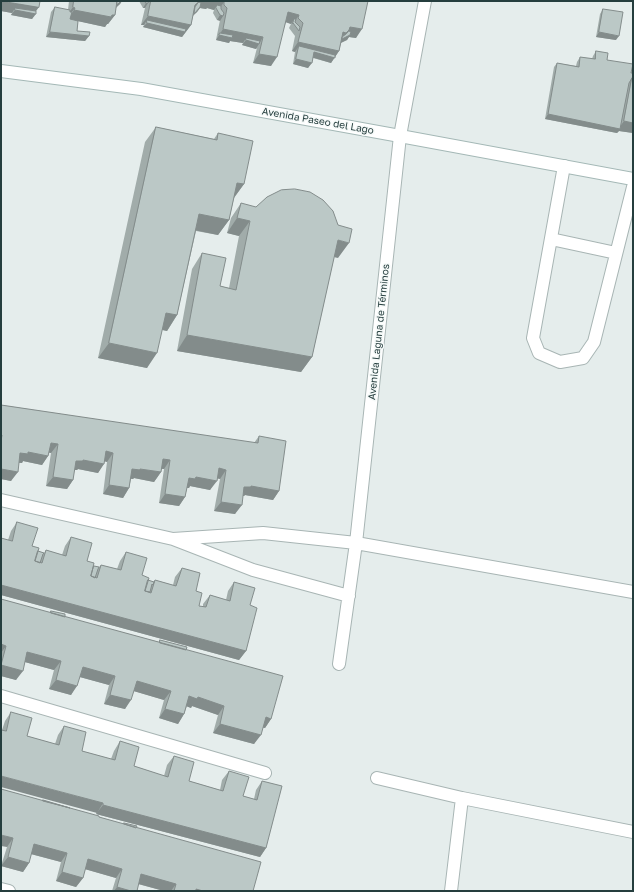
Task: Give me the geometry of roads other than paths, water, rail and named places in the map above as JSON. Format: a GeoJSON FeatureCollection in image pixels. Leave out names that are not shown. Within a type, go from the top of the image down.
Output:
{"type":"FeatureCollection","features":[{"type":"Feature","properties":{"kind":"street","name":"Avenida Laguna de Términos"},"geometry":{"type":"LineString","coordinates":[[340,664],[356,543],[400,136],[425,1]]}},
{"type":"Feature","properties":{"kind":"street","name":"Avenida Paseo del Lago"},"geometry":{"type":"LineString","coordinates":[[1,72],[141,90],[633,179]]}},
{"type":"Feature","properties":{"kind":"street"},"geometry":{"type":"LineString","coordinates":[[564,166],[533,338],[539,353],[560,362],[583,358],[594,342],[633,187]]}},
{"type":"Feature","properties":{"kind":"street"},"geometry":{"type":"LineString","coordinates":[[551,238],[616,253]]}},
{"type":"Feature","properties":{"kind":"street"},"geometry":{"type":"LineString","coordinates":[[1,500],[173,539],[253,570],[349,596]]}},
{"type":"Feature","properties":{"kind":"street"},"geometry":{"type":"LineString","coordinates":[[173,539],[263,533],[356,543],[633,592]]}},
{"type":"Feature","properties":{"kind":"street"},"geometry":{"type":"LineString","coordinates":[[1,696],[265,773]]}},
{"type":"Feature","properties":{"kind":"street"},"geometry":{"type":"LineString","coordinates":[[377,778],[462,798],[633,832]]}},
{"type":"Feature","properties":{"kind":"street"},"geometry":{"type":"LineString","coordinates":[[451,891],[462,798]]}},
{"type":"Feature","properties":{"kind":"street"},"geometry":{"type":"LineString","coordinates":[[1,889],[9,891]]}}]}
